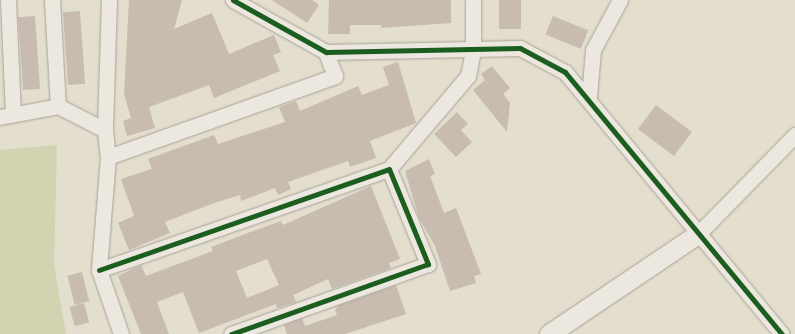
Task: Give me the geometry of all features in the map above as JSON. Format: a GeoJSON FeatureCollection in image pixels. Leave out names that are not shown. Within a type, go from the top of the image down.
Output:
{"type":"FeatureCollection","features":[{"type":"Feature","properties":{"kind":"street"},"geometry":{"type":"LineString","coordinates":[[8,0],[7,115],[58,106],[105,130]]}},
{"type":"Feature","properties":{"kind":"street"},"geometry":{"type":"LineString","coordinates":[[52,0],[58,106]]}},
{"type":"Feature","properties":{"kind":"street"},"geometry":{"type":"LineString","coordinates":[[109,0],[105,130],[108,157],[99,270],[121,334]]}},
{"type":"Feature","properties":{"kind":"street"},"geometry":{"type":"LineString","coordinates":[[233,0],[326,52],[520,48],[565,72],[589,96],[698,234],[782,334]]}},
{"type":"Feature","properties":{"kind":"street"},"geometry":{"type":"LineString","coordinates":[[99,270],[389,169],[468,76],[473,50],[473,0]]}},
{"type":"Feature","properties":{"kind":"street"},"geometry":{"type":"LineString","coordinates":[[589,96],[593,50],[620,0]]}},
{"type":"Feature","properties":{"kind":"street"},"geometry":{"type":"LineString","coordinates":[[108,157],[335,76],[326,52]]}},
{"type":"Feature","properties":{"kind":"street"},"geometry":{"type":"LineString","coordinates":[[549,334],[698,234],[795,135]]}},
{"type":"Feature","properties":{"kind":"street"},"geometry":{"type":"LineString","coordinates":[[231,334],[428,264],[389,169]]}},
{"type":"Feature","properties":{"kind":"green space"},"geometry":{"type":"Polygon","coordinates":[[[57,145],[54,265],[66,334],[0,334],[0,150],[57,145]]]}},
{"type":"Feature","properties":{"kind":"building"},"geometry":{"type":"Polygon","coordinates":[[[129,0],[182,0],[174,29],[212,13],[229,54],[274,35],[281,52],[273,55],[280,71],[214,98],[209,85],[149,107],[155,128],[127,136],[123,121],[131,118],[124,94],[129,0]]]}},
{"type":"Feature","properties":{"kind":"building"},"geometry":{"type":"Polygon","coordinates":[[[272,0],[312,0],[319,5],[307,23],[272,0]]]}},
{"type":"Feature","properties":{"kind":"building"},"geometry":{"type":"Polygon","coordinates":[[[329,0],[451,0],[451,23],[381,28],[381,25],[350,25],[350,34],[328,34],[329,0]]]}},
{"type":"Feature","properties":{"kind":"building"},"geometry":{"type":"Polygon","coordinates":[[[499,0],[521,0],[521,29],[499,29],[499,0]]]}},
{"type":"Feature","properties":{"kind":"building"},"geometry":{"type":"Polygon","coordinates":[[[80,11],[85,84],[68,85],[63,12],[80,11]]]}},
{"type":"Feature","properties":{"kind":"building"},"geometry":{"type":"Polygon","coordinates":[[[35,16],[40,89],[23,90],[18,17],[35,16]]]}},
{"type":"Feature","properties":{"kind":"building"},"geometry":{"type":"Polygon","coordinates":[[[553,16],[588,30],[581,49],[546,35],[553,16]]]}},
{"type":"Feature","properties":{"kind":"building"},"geometry":{"type":"Polygon","coordinates":[[[398,62],[416,123],[370,141],[376,158],[350,167],[348,161],[288,182],[291,189],[278,195],[275,188],[241,201],[240,195],[214,203],[165,222],[170,233],[129,250],[118,223],[134,216],[121,179],[152,169],[148,159],[214,135],[218,144],[285,122],[279,107],[296,101],[300,111],[358,86],[362,95],[389,85],[383,67],[398,62]]]}},
{"type":"Feature","properties":{"kind":"building"},"geometry":{"type":"Polygon","coordinates":[[[492,66],[510,88],[503,94],[510,103],[507,132],[473,90],[485,80],[481,74],[492,66]]]}},
{"type":"Feature","properties":{"kind":"building"},"geometry":{"type":"Polygon","coordinates":[[[656,105],[692,132],[674,156],[638,129],[656,105]]]}},
{"type":"Feature","properties":{"kind":"building"},"geometry":{"type":"Polygon","coordinates":[[[457,112],[468,124],[461,130],[472,142],[456,157],[434,134],[457,112]]]}},
{"type":"Feature","properties":{"kind":"building"},"geometry":{"type":"Polygon","coordinates":[[[429,159],[435,174],[430,176],[444,213],[456,208],[481,274],[474,276],[476,283],[450,291],[435,246],[419,218],[405,171],[429,159]]]}},
{"type":"Feature","properties":{"kind":"building"},"geometry":{"type":"Polygon","coordinates":[[[371,186],[400,259],[389,263],[391,268],[332,289],[328,279],[293,295],[296,302],[277,308],[276,304],[199,333],[183,292],[157,302],[169,334],[141,334],[118,276],[141,265],[146,276],[213,251],[211,247],[237,237],[281,221],[283,225],[371,186]],[[267,259],[236,271],[247,298],[279,285],[267,259]]]}},
{"type":"Feature","properties":{"kind":"building"},"geometry":{"type":"Polygon","coordinates":[[[82,272],[89,301],[75,305],[67,276],[82,272]]]}},
{"type":"Feature","properties":{"kind":"building"},"geometry":{"type":"Polygon","coordinates":[[[396,285],[406,314],[345,334],[287,334],[284,325],[302,318],[305,326],[337,315],[335,310],[339,305],[396,285]]]}},
{"type":"Feature","properties":{"kind":"building"},"geometry":{"type":"Polygon","coordinates":[[[84,303],[89,322],[75,326],[70,307],[84,303]]]}},
{"type":"Feature","properties":{"kind":"cycle path"},"geometry":{"type":"LineString","coordinates":[[233,0],[326,52],[520,48],[565,72],[782,334]]}},
{"type":"Feature","properties":{"kind":"cycle path"},"geometry":{"type":"LineString","coordinates":[[99,270],[389,169],[428,264],[231,334]]}}]}
